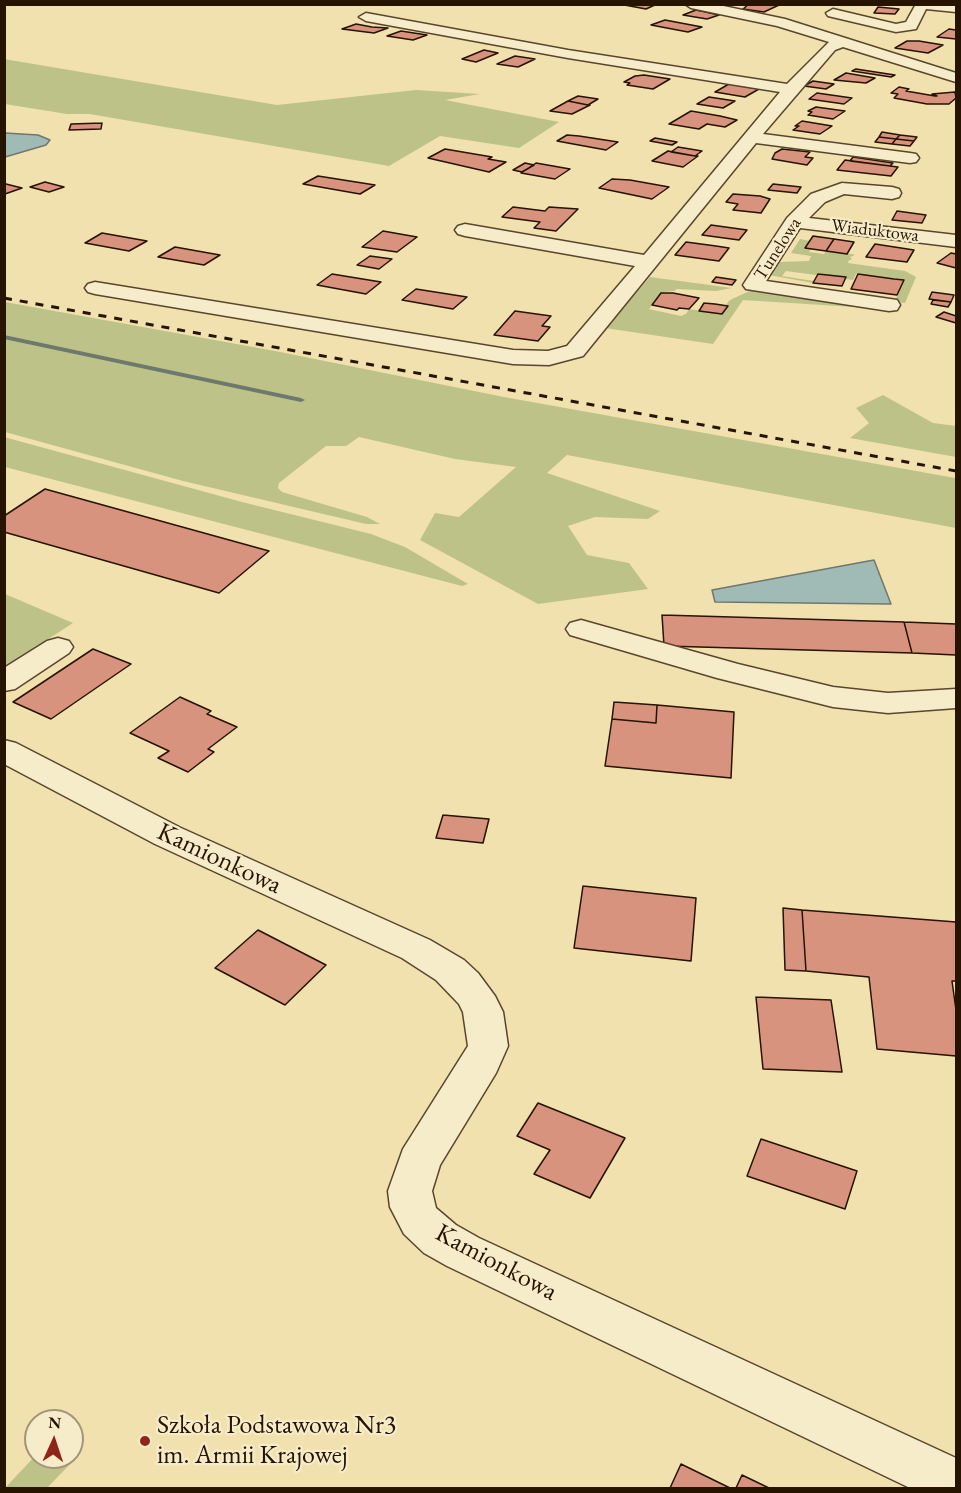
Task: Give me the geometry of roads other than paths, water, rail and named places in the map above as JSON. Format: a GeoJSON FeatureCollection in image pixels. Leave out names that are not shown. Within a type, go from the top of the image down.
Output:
{"type":"FeatureCollection","features":[{"type":"Feature","properties":{"kind":"street"},"geometry":{"type":"LineString","coordinates":[[691,4],[724,7],[780,22],[957,78]]}},
{"type":"Feature","properties":{"kind":"street"},"geometry":{"type":"LineString","coordinates":[[780,22],[826,12],[896,28],[911,26],[922,5],[957,8]]}},
{"type":"Feature","properties":{"kind":"street"},"geometry":{"type":"LineString","coordinates":[[366,17],[568,54],[791,89]]}},
{"type":"Feature","properties":{"kind":"street"},"geometry":{"type":"LineString","coordinates":[[95,288],[513,357],[549,358],[576,351],[791,89],[830,47],[841,42]]}},
{"type":"Feature","properties":{"kind":"street"},"geometry":{"type":"LineString","coordinates":[[929,70],[949,58]]}},
{"type":"Feature","properties":{"kind":"street"},"geometry":{"type":"LineString","coordinates":[[750,137],[910,158]]}},
{"type":"Feature","properties":{"kind":"street","name":"Tunelowa"},"geometry":{"type":"LineString","coordinates":[[889,305],[753,285],[794,222],[810,203],[842,188],[892,193]]}},
{"type":"Feature","properties":{"kind":"street","name":"Wiaduktowa"},"geometry":{"type":"LineString","coordinates":[[794,222],[957,241]]}},
{"type":"Feature","properties":{"kind":"street"},"geometry":{"type":"LineString","coordinates":[[465,230],[649,262]]}},
{"type":"Feature","properties":{"kind":"street"},"geometry":{"type":"LineString","coordinates":[[581,629],[729,671],[833,697],[888,703],[957,699]]}},
{"type":"Feature","properties":{"kind":"street"},"geometry":{"type":"LineString","coordinates":[[4,682],[58,647]]}},
{"type":"Feature","properties":{"kind":"street","name":"Kamionkowa"},"geometry":{"type":"LineString","coordinates":[[4,750],[168,836],[416,949],[450,970],[464,983],[475,996],[483,1012],[488,1046],[481,1062],[419,1161],[410,1191],[413,1207],[420,1221],[440,1239],[462,1252],[957,1484]]}},
{"type":"Feature","properties":{"kind":"water"},"geometry":{"type":"Polygon","coordinates":[[[5,133],[38,135],[50,140],[46,145],[5,157],[5,133]]]}},
{"type":"Feature","properties":{"kind":"water"},"geometry":{"type":"Polygon","coordinates":[[[874,560],[891,604],[715,602],[712,590],[874,560]]]}},
{"type":"Feature","properties":{"kind":"waterway"},"geometry":{"type":"LineString","coordinates":[[4,337],[301,400]]}},
{"type":"Feature","properties":{"kind":"railway"},"geometry":{"type":"LineString","coordinates":[[4,298],[956,471]]}},
{"type":"Feature","properties":{"kind":"place","name":"Szkoła Podstawowa Nr3 im. Armii Krajowej"},"geometry":{"type":"Point","coordinates":[145,1441]}}]}
